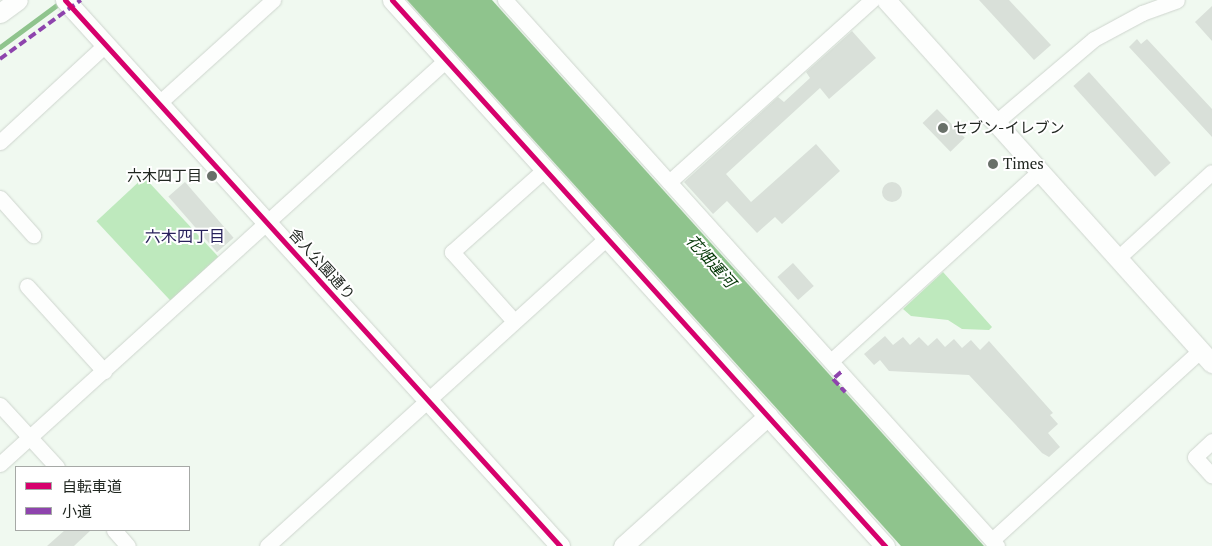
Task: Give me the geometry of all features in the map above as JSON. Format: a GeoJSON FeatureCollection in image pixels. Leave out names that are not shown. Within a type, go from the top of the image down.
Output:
{"type":"FeatureCollection","features":[{"type":"Feature","properties":{"kind":"street"},"geometry":{"type":"LineString","coordinates":[[0,13],[18,0]]}},
{"type":"Feature","properties":{"kind":"street"},"geometry":{"type":"LineString","coordinates":[[159,103],[273,0]]}},
{"type":"Feature","properties":{"kind":"street"},"geometry":{"type":"LineString","coordinates":[[392,0],[885,546]]}},
{"type":"Feature","properties":{"kind":"street"},"geometry":{"type":"LineString","coordinates":[[670,182],[872,0]]}},
{"type":"Feature","properties":{"kind":"street"},"geometry":{"type":"LineString","coordinates":[[510,2],[995,543],[1206,357],[886,0]]}},
{"type":"Feature","properties":{"kind":"street"},"geometry":{"type":"LineString","coordinates":[[996,122],[1094,39],[1142,13],[1177,0]]}},
{"type":"Feature","properties":{"kind":"street","name":"舎人公園通り"},"geometry":{"type":"LineString","coordinates":[[68,4],[560,546]]}},
{"type":"Feature","properties":{"kind":"street"},"geometry":{"type":"LineString","coordinates":[[0,142],[105,44]]}},
{"type":"Feature","properties":{"kind":"street"},"geometry":{"type":"LineString","coordinates":[[0,464],[446,60]]}},
{"type":"Feature","properties":{"kind":"street"},"geometry":{"type":"LineString","coordinates":[[514,321],[452,252],[544,170]]}},
{"type":"Feature","properties":{"kind":"street"},"geometry":{"type":"LineString","coordinates":[[831,361],[1040,171]]}},
{"type":"Feature","properties":{"kind":"street"},"geometry":{"type":"LineString","coordinates":[[1118,258],[1212,172]]}},
{"type":"Feature","properties":{"kind":"street"},"geometry":{"type":"LineString","coordinates":[[0,198],[33,235]]}},
{"type":"Feature","properties":{"kind":"street"},"geometry":{"type":"LineString","coordinates":[[267,546],[606,239]]}},
{"type":"Feature","properties":{"kind":"street"},"geometry":{"type":"LineString","coordinates":[[27,286],[104,371]]}},
{"type":"Feature","properties":{"kind":"street"},"geometry":{"type":"LineString","coordinates":[[0,405],[56,466]]}},
{"type":"Feature","properties":{"kind":"street"},"geometry":{"type":"LineString","coordinates":[[623,546],[768,416]]}},
{"type":"Feature","properties":{"kind":"street"},"geometry":{"type":"LineString","coordinates":[[1212,441],[1195,457],[1212,476]]}},
{"type":"Feature","properties":{"kind":"street"},"geometry":{"type":"LineString","coordinates":[[115,531],[128,546]]}},
{"type":"Feature","properties":{"kind":"shaded area"},"geometry":{"type":"Polygon","coordinates":[[[144,177],[218,257],[171,301],[96,221],[144,177]]]}},
{"type":"Feature","properties":{"kind":"shaded area"},"geometry":{"type":"Polygon","coordinates":[[[943,272],[992,327],[989,330],[962,329],[948,320],[911,316],[903,309],[943,272]]]}},
{"type":"Feature","properties":{"kind":"water","name":"花畑運河"},"geometry":{"type":"Polygon","coordinates":[[[407,0],[492,0],[984,546],[901,546],[407,0]]]}},
{"type":"Feature","properties":{"kind":"building"},"geometry":{"type":"Polygon","coordinates":[[[979,0],[1009,0],[1051,45],[1034,60],[979,0]]]}},
{"type":"Feature","properties":{"kind":"building"},"geometry":{"type":"Polygon","coordinates":[[[1212,6],[1212,41],[1195,22],[1212,6]]]}},
{"type":"Feature","properties":{"kind":"building"},"geometry":{"type":"Polygon","coordinates":[[[852,31],[876,58],[829,99],[820,88],[726,174],[751,202],[816,144],[840,171],[782,224],[775,217],[757,233],[727,201],[713,214],[684,182],[778,97],[784,102],[810,78],[806,72],[852,31]]]}},
{"type":"Feature","properties":{"kind":"building"},"geometry":{"type":"Polygon","coordinates":[[[1137,39],[1141,44],[1147,39],[1212,109],[1212,137],[1129,47],[1137,39]]]}},
{"type":"Feature","properties":{"kind":"building"},"geometry":{"type":"Polygon","coordinates":[[[1089,72],[1171,163],[1155,177],[1073,86],[1089,72]]]}},
{"type":"Feature","properties":{"kind":"building"},"geometry":{"type":"Polygon","coordinates":[[[937,109],[965,138],[950,152],[923,123],[937,109]]]}},
{"type":"Feature","properties":{"kind":"building"},"geometry":{"type":"Polygon","coordinates":[[[185,182],[234,238],[217,252],[168,196],[185,182]]]}},
{"type":"Feature","properties":{"kind":"building"},"geometry":{"type":"Polygon","coordinates":[[[892,182],[899,185],[902,192],[899,199],[892,202],[885,199],[882,192],[885,185],[892,182]]]}},
{"type":"Feature","properties":{"kind":"building"},"geometry":{"type":"Polygon","coordinates":[[[793,263],[814,286],[798,300],[777,277],[793,263]]]}},
{"type":"Feature","properties":{"kind":"building"},"geometry":{"type":"Polygon","coordinates":[[[885,336],[893,345],[903,337],[910,345],[919,337],[928,346],[937,338],[945,347],[954,339],[962,348],[971,340],[980,350],[989,341],[1053,413],[1050,415],[1058,424],[1048,433],[1060,447],[1049,457],[1042,453],[969,375],[889,371],[880,360],[874,365],[864,354],[885,336]]]}},
{"type":"Feature","properties":{"kind":"building"},"geometry":{"type":"Polygon","coordinates":[[[64,531],[90,531],[74,546],[47,546],[64,531]]]}},
{"type":"Feature","properties":{"kind":"waterway"},"geometry":{"type":"LineString","coordinates":[[0,47],[61,2]]}},
{"type":"Feature","properties":{"kind":"marked path"},"geometry":{"type":"LineString","coordinates":[[0,59],[81,0]]}},
{"type":"Feature","properties":{"kind":"marked path"},"geometry":{"type":"LineString","coordinates":[[841,372],[833,379],[845,392]]}},
{"type":"Feature","properties":{"kind":"cycle path"},"geometry":{"type":"LineString","coordinates":[[65,0],[560,546]]}},
{"type":"Feature","properties":{"kind":"cycle path"},"geometry":{"type":"LineString","coordinates":[[392,0],[885,546]]}},
{"type":"Feature","properties":{"kind":"place","name":"セブン-イレブン"},"geometry":{"type":"Point","coordinates":[943,128]}},
{"type":"Feature","properties":{"kind":"place","name":"Times"},"geometry":{"type":"Point","coordinates":[993,164]}},
{"type":"Feature","properties":{"kind":"place","name":"六木四丁目"},"geometry":{"type":"Point","coordinates":[212,176]}},
{"type":"Feature","properties":{"kind":"district","name":"六木四丁目"},"geometry":{"type":"Point","coordinates":[185,236]}}]}
